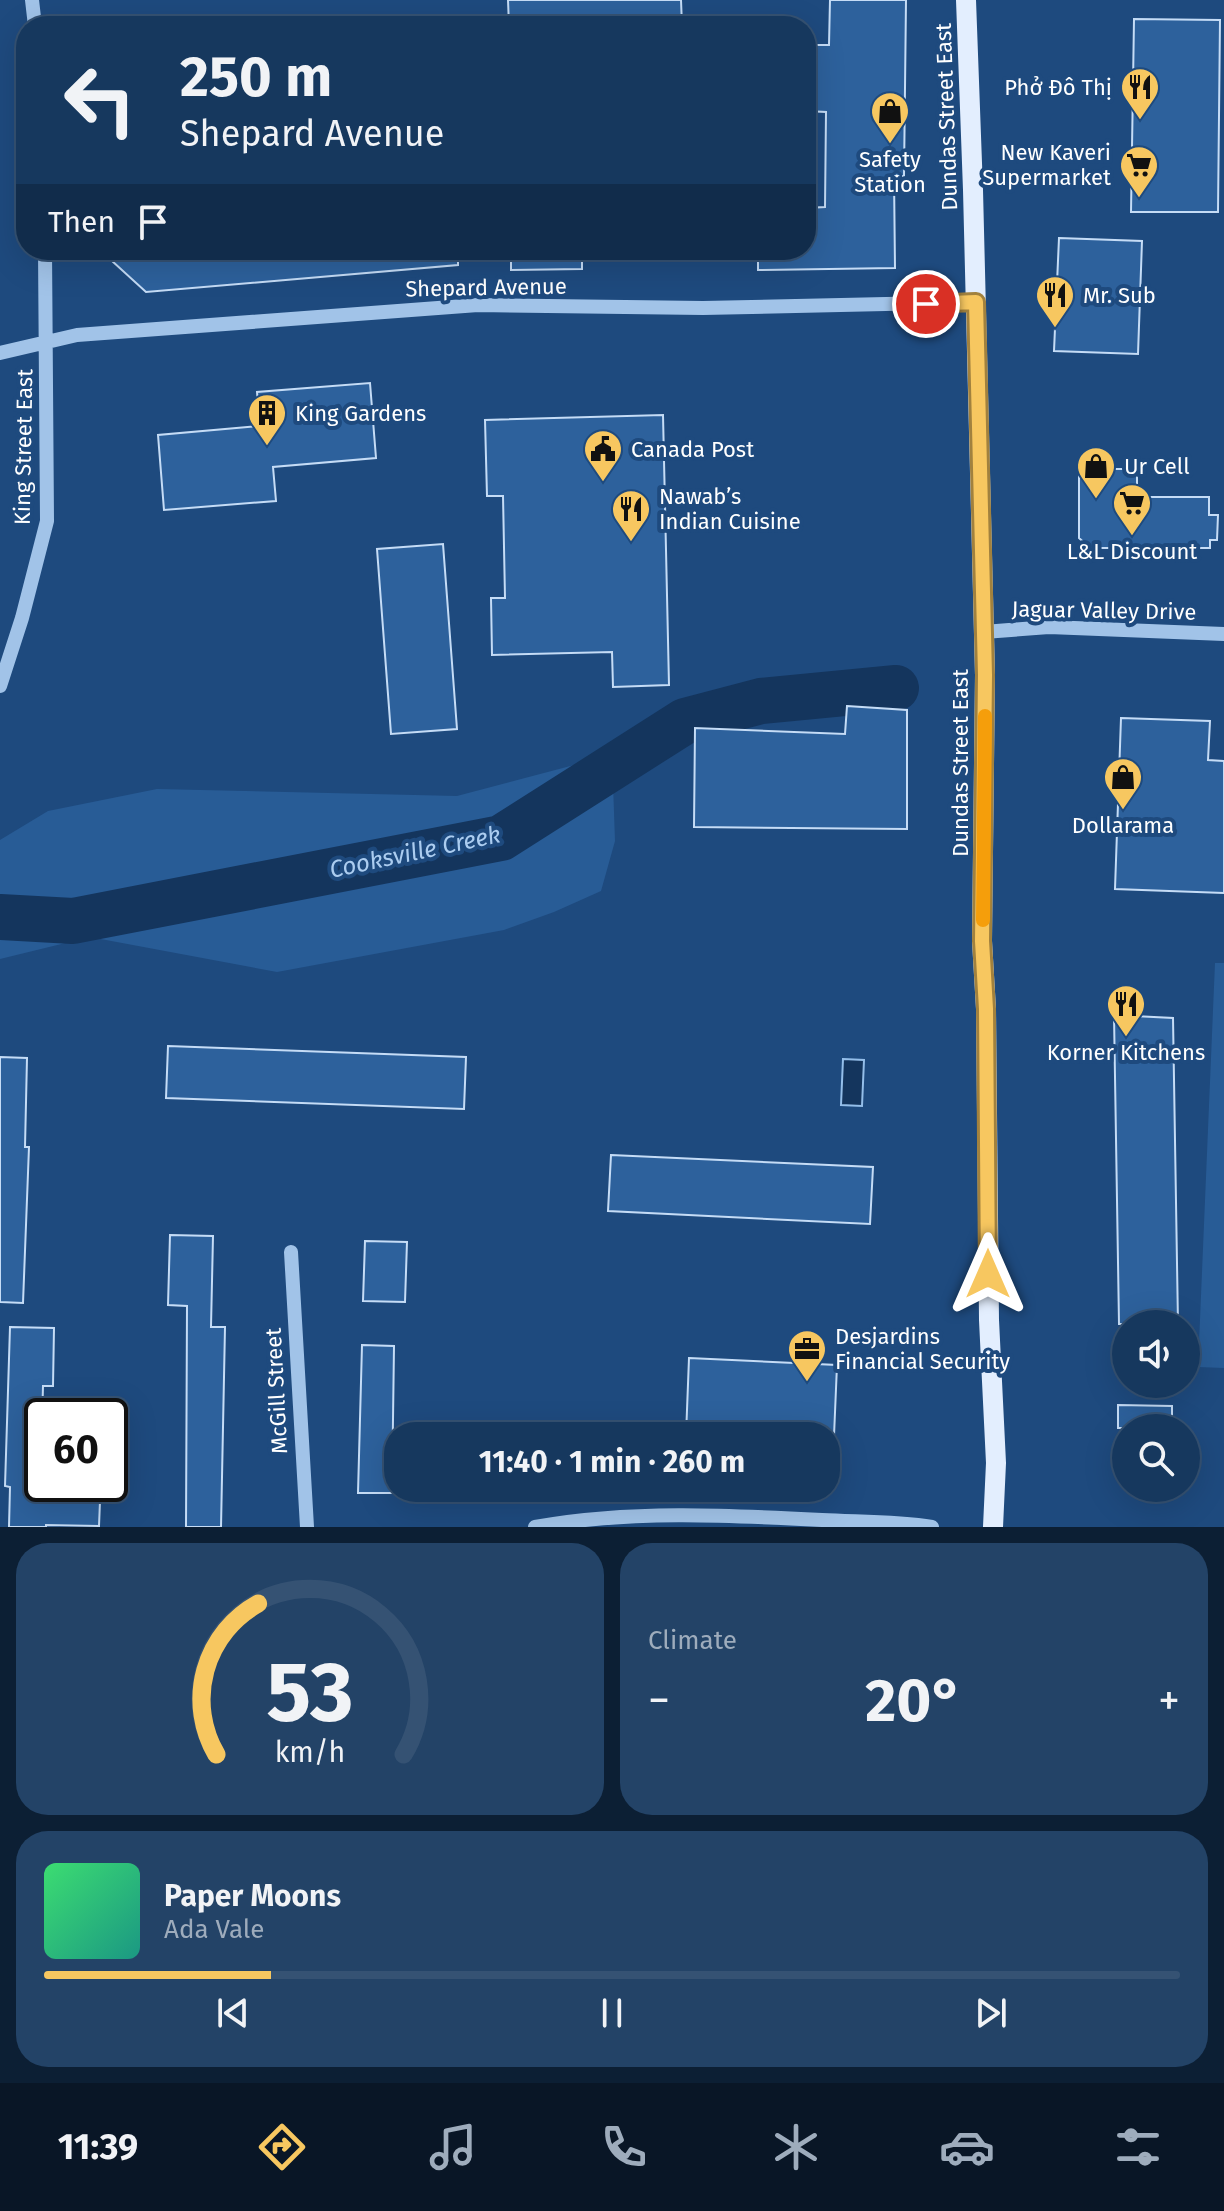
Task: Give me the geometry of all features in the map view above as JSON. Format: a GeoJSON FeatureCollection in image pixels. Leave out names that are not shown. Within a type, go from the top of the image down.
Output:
{"type":"FeatureCollection","features":[{"type":"Feature","properties":{"kind":"main road","name":"Dundas Street East"},"geometry":{"type":"LineString","coordinates":[[966,0],[984,632],[982,941],[986,1009],[989,1320],[996,1463],[993,1527]]}},
{"type":"Feature","properties":{"kind":"street","name":"King Street East"},"geometry":{"type":"LineString","coordinates":[[0,686],[22,618],[47,521],[45,260]]}},
{"type":"Feature","properties":{"kind":"street","name":"Shepard Avenue"},"geometry":{"type":"LineString","coordinates":[[0,353],[77,335],[478,305],[703,308],[976,302]]}},
{"type":"Feature","properties":{"kind":"street","name":"Jaguar Valley Drive"},"geometry":{"type":"LineString","coordinates":[[984,632],[1049,627],[1224,634]]}},
{"type":"Feature","properties":{"kind":"street","name":"McGill Street"},"geometry":{"type":"LineString","coordinates":[[291,1252],[307,1527]]}},
{"type":"Feature","properties":{"kind":"street"},"geometry":{"type":"LineString","coordinates":[[535,1527],[600,1518],[668,1515],[932,1527]]}},
{"type":"Feature","properties":{"kind":"shaded area"},"geometry":{"type":"Polygon","coordinates":[[[612,755],[615,841],[601,891],[504,930],[277,972],[90,937],[0,959],[0,840],[48,811],[157,789],[457,796],[612,755]]]}},
{"type":"Feature","properties":{"kind":"shaded area"},"geometry":{"type":"Polygon","coordinates":[[[1215,963],[1224,963],[1224,1368],[1200,1367],[1215,963]]]}},
{"type":"Feature","properties":{"kind":"shaded area"},"geometry":{"type":"Polygon","coordinates":[[[843,1059],[864,1060],[862,1106],[841,1105],[843,1059]]]}},
{"type":"Feature","properties":{"kind":"building"},"geometry":{"type":"Polygon","coordinates":[[[508,0],[681,0],[682,16],[509,16],[508,0]]]}},
{"type":"Feature","properties":{"kind":"building"},"geometry":{"type":"Polygon","coordinates":[[[830,0],[906,0],[904,176],[894,176],[895,268],[758,270],[758,260],[816,260],[816,207],[825,207],[826,112],[816,112],[816,45],[829,45],[830,0]]]}},
{"type":"Feature","properties":{"kind":"building"},"geometry":{"type":"Polygon","coordinates":[[[1134,19],[1220,20],[1218,212],[1131,212],[1134,19]]]}},
{"type":"Feature","properties":{"kind":"building"},"geometry":{"type":"Polygon","coordinates":[[[1059,238],[1142,241],[1138,354],[1054,351],[1059,238]]]}},
{"type":"Feature","properties":{"kind":"building"},"geometry":{"type":"Polygon","coordinates":[[[111,260],[458,260],[458,265],[146,292],[111,260]]]}},
{"type":"Feature","properties":{"kind":"building"},"geometry":{"type":"Polygon","coordinates":[[[511,260],[582,260],[582,269],[511,270],[511,260]]]}},
{"type":"Feature","properties":{"kind":"building","name":"King Gardens"},"geometry":{"type":"Polygon","coordinates":[[[370,383],[376,458],[273,467],[276,501],[164,510],[158,435],[260,426],[257,392],[370,383]]]}},
{"type":"Feature","properties":{"kind":"building"},"geometry":{"type":"Polygon","coordinates":[[[663,415],[669,685],[613,687],[612,652],[492,655],[491,598],[505,598],[503,496],[487,496],[485,420],[663,415]]]}},
{"type":"Feature","properties":{"kind":"building"},"geometry":{"type":"Polygon","coordinates":[[[1079,469],[1137,469],[1137,497],[1209,497],[1209,515],[1218,515],[1217,540],[1210,540],[1210,548],[1090,548],[1079,538],[1079,469]]]}},
{"type":"Feature","properties":{"kind":"building"},"geometry":{"type":"Polygon","coordinates":[[[443,544],[457,729],[391,734],[377,549],[443,544]]]}},
{"type":"Feature","properties":{"kind":"building"},"geometry":{"type":"Polygon","coordinates":[[[847,706],[907,710],[907,829],[694,827],[695,728],[845,734],[847,706]]]}},
{"type":"Feature","properties":{"kind":"building"},"geometry":{"type":"Polygon","coordinates":[[[1121,718],[1210,721],[1208,760],[1224,761],[1224,893],[1115,889],[1121,718]]]}},
{"type":"Feature","properties":{"kind":"building"},"geometry":{"type":"Polygon","coordinates":[[[1114,1015],[1173,1018],[1178,1310],[1119,1310],[1114,1015]]]}},
{"type":"Feature","properties":{"kind":"building"},"geometry":{"type":"Polygon","coordinates":[[[168,1046],[466,1057],[464,1109],[166,1098],[168,1046]]]}},
{"type":"Feature","properties":{"kind":"building"},"geometry":{"type":"Polygon","coordinates":[[[0,1057],[27,1058],[25,1147],[29,1147],[23,1303],[0,1302],[0,1057]]]}},
{"type":"Feature","properties":{"kind":"building"},"geometry":{"type":"Polygon","coordinates":[[[611,1155],[873,1167],[870,1224],[608,1211],[611,1155]]]}},
{"type":"Feature","properties":{"kind":"building"},"geometry":{"type":"Polygon","coordinates":[[[170,1235],[213,1236],[211,1327],[225,1327],[221,1527],[186,1527],[187,1306],[168,1305],[170,1235]]]}},
{"type":"Feature","properties":{"kind":"building"},"geometry":{"type":"Polygon","coordinates":[[[365,1241],[407,1242],[405,1302],[363,1301],[365,1241]]]}},
{"type":"Feature","properties":{"kind":"building"},"geometry":{"type":"Polygon","coordinates":[[[10,1327],[54,1328],[53,1386],[43,1386],[43,1398],[24,1398],[24,1502],[100,1502],[99,1526],[9,1527],[10,1487],[5,1486],[10,1327]]]}},
{"type":"Feature","properties":{"kind":"building"},"geometry":{"type":"Polygon","coordinates":[[[362,1345],[394,1346],[393,1422],[384,1422],[384,1493],[358,1493],[362,1345]]]}},
{"type":"Feature","properties":{"kind":"building"},"geometry":{"type":"Polygon","coordinates":[[[689,1358],[837,1365],[835,1422],[687,1422],[689,1358]]]}},
{"type":"Feature","properties":{"kind":"building"},"geometry":{"type":"Polygon","coordinates":[[[1118,1405],[1172,1406],[1172,1414],[1118,1414],[1118,1405]]]}},
{"type":"Feature","properties":{"kind":"waterway","name":"Cooksville Creek"},"geometry":{"type":"LineString","coordinates":[[0,917],[73,921],[501,838],[685,721],[761,701],[896,688]]}},
{"type":"Feature","properties":{"kind":"slow traffic"},"geometry":{"type":"LineString","coordinates":[[983,920],[985,716]]}},
{"type":"Feature","properties":{"kind":"place","name":"Phở Đô Thị"},"geometry":{"type":"Point","coordinates":[1140,121]}},
{"type":"Feature","properties":{"kind":"place","name":"Safety Station"},"geometry":{"type":"Point","coordinates":[890,145]}},
{"type":"Feature","properties":{"kind":"place","name":"New Kaveri Supermarket"},"geometry":{"type":"Point","coordinates":[1139,199]}},
{"type":"Feature","properties":{"kind":"place","name":"Mr. Sub"},"geometry":{"type":"Point","coordinates":[1055,329]}},
{"type":"Feature","properties":{"kind":"place","name":"King Gardens"},"geometry":{"type":"Point","coordinates":[267,447]}},
{"type":"Feature","properties":{"kind":"place","name":"Canada Post"},"geometry":{"type":"Point","coordinates":[603,483]}},
{"type":"Feature","properties":{"kind":"place","name":"Ur Cell"},"geometry":{"type":"Point","coordinates":[1096,500]}},
{"type":"Feature","properties":{"kind":"place","name":"L&L Discount"},"geometry":{"type":"Point","coordinates":[1132,537]}},
{"type":"Feature","properties":{"kind":"place","name":"Nawab’s Indian Cuisine"},"geometry":{"type":"Point","coordinates":[631,543]}},
{"type":"Feature","properties":{"kind":"place","name":"Dollarama"},"geometry":{"type":"Point","coordinates":[1123,811]}},
{"type":"Feature","properties":{"kind":"place","name":"Korner Kitchens"},"geometry":{"type":"Point","coordinates":[1126,1038]}},
{"type":"Feature","properties":{"kind":"place","name":"Desjardins Financial Security"},"geometry":{"type":"Point","coordinates":[807,1383]}},
{"type":"Feature","properties":{"kind":"route"},"geometry":{"type":"LineString","coordinates":[[926,304],[976,302],[985,675],[982,941],[986,1009],[988,1274]]}}]}
